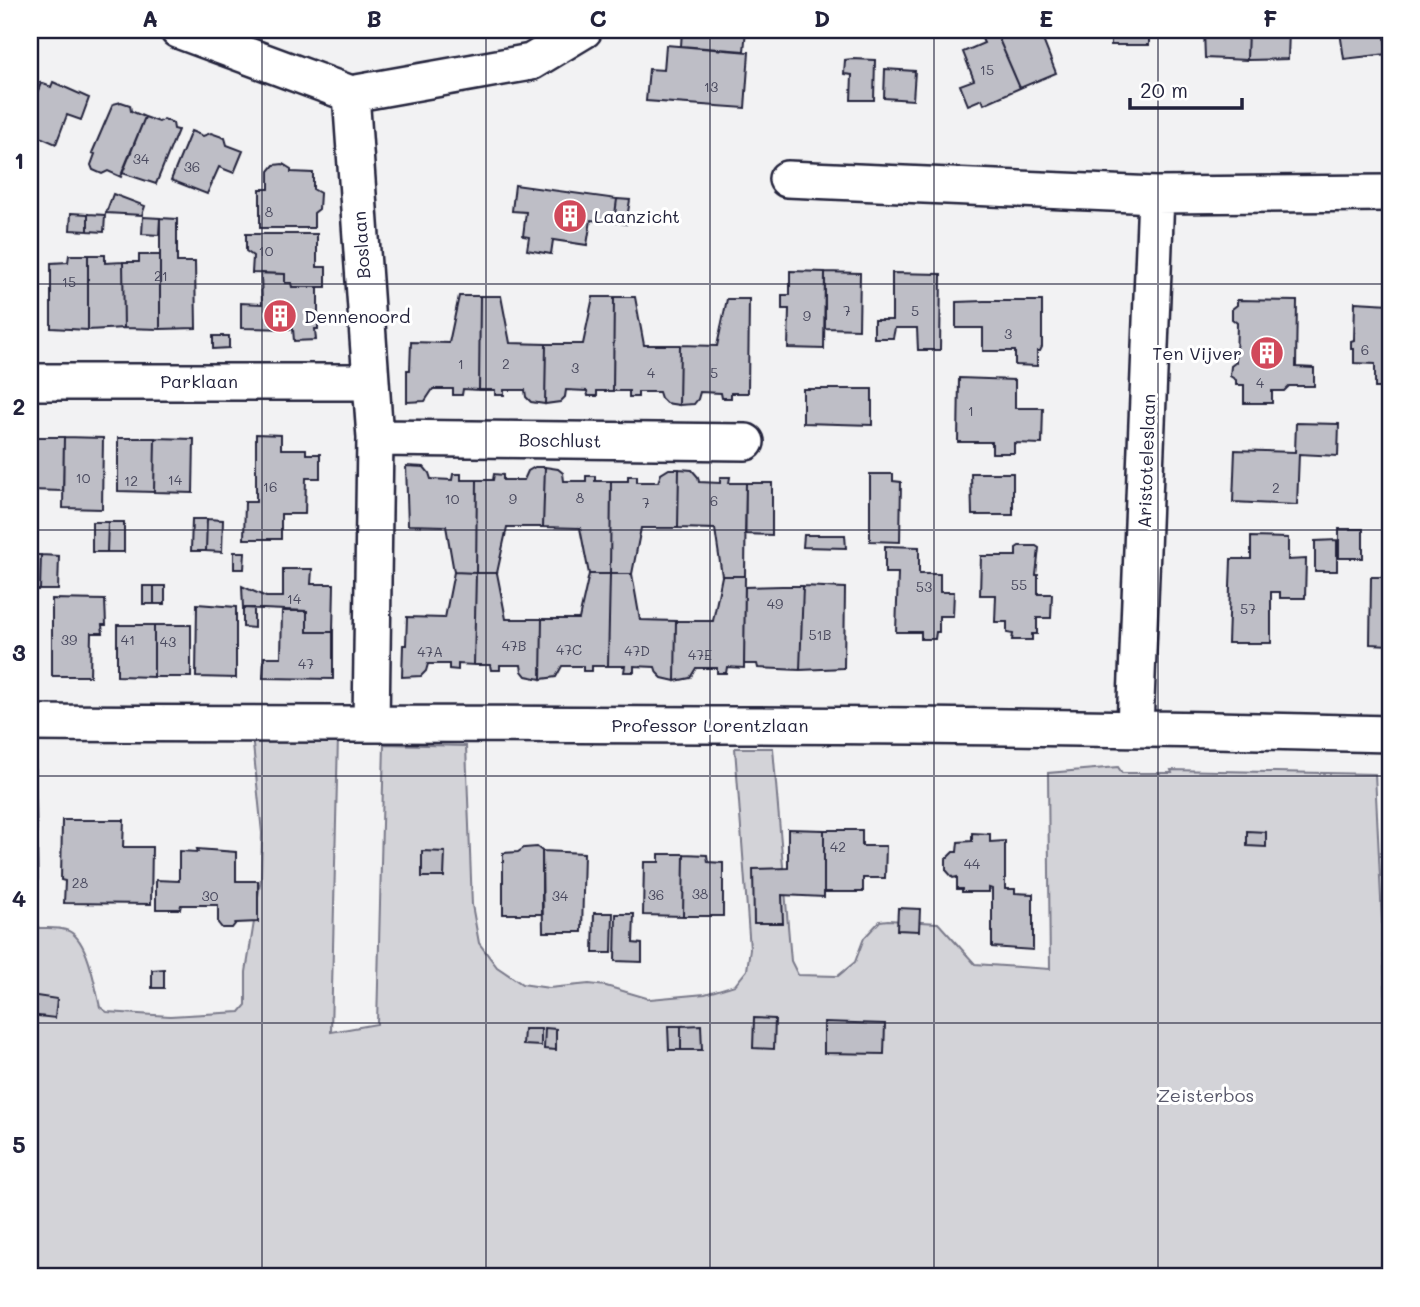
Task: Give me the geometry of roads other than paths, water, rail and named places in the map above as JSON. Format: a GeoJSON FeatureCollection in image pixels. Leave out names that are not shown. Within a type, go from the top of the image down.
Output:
{"type":"FeatureCollection","features":[{"type":"Feature","properties":{"kind":"street"},"geometry":{"type":"LineString","coordinates":[[178,30],[351,94],[531,62],[584,30]]}},
{"type":"Feature","properties":{"kind":"street","name":"Boslaan"},"geometry":{"type":"LineString","coordinates":[[351,94],[374,438],[371,724]]}},
{"type":"Feature","properties":{"kind":"street"},"geometry":{"type":"LineString","coordinates":[[787,179],[1156,195],[1390,193]]}},
{"type":"Feature","properties":{"kind":"street","name":"Aristoteleslaan"},"geometry":{"type":"LineString","coordinates":[[1135,727],[1156,195]]}},
{"type":"Feature","properties":{"kind":"street","name":"Parklaan"},"geometry":{"type":"LineString","coordinates":[[30,382],[369,382]]}},
{"type":"Feature","properties":{"kind":"street","name":"Boschlust"},"geometry":{"type":"LineString","coordinates":[[374,438],[746,442]]}},
{"type":"Feature","properties":{"kind":"street","name":"Professor Lorentzlaan"},"geometry":{"type":"LineString","coordinates":[[30,723],[1135,727],[1390,734]]}},
{"type":"Feature","properties":{"kind":"place","name":"Laanzicht"},"geometry":{"type":"Point","coordinates":[570,216]}},
{"type":"Feature","properties":{"kind":"place","name":"Dennenoord"},"geometry":{"type":"Point","coordinates":[280,316]}},
{"type":"Feature","properties":{"kind":"place","name":"Ten Vijver"},"geometry":{"type":"Point","coordinates":[1267,353]}},
{"type":"Feature","properties":{"kind":"park label","name":"Zeisterbos"},"geometry":{"type":"Point","coordinates":[1206,1095]}}]}
